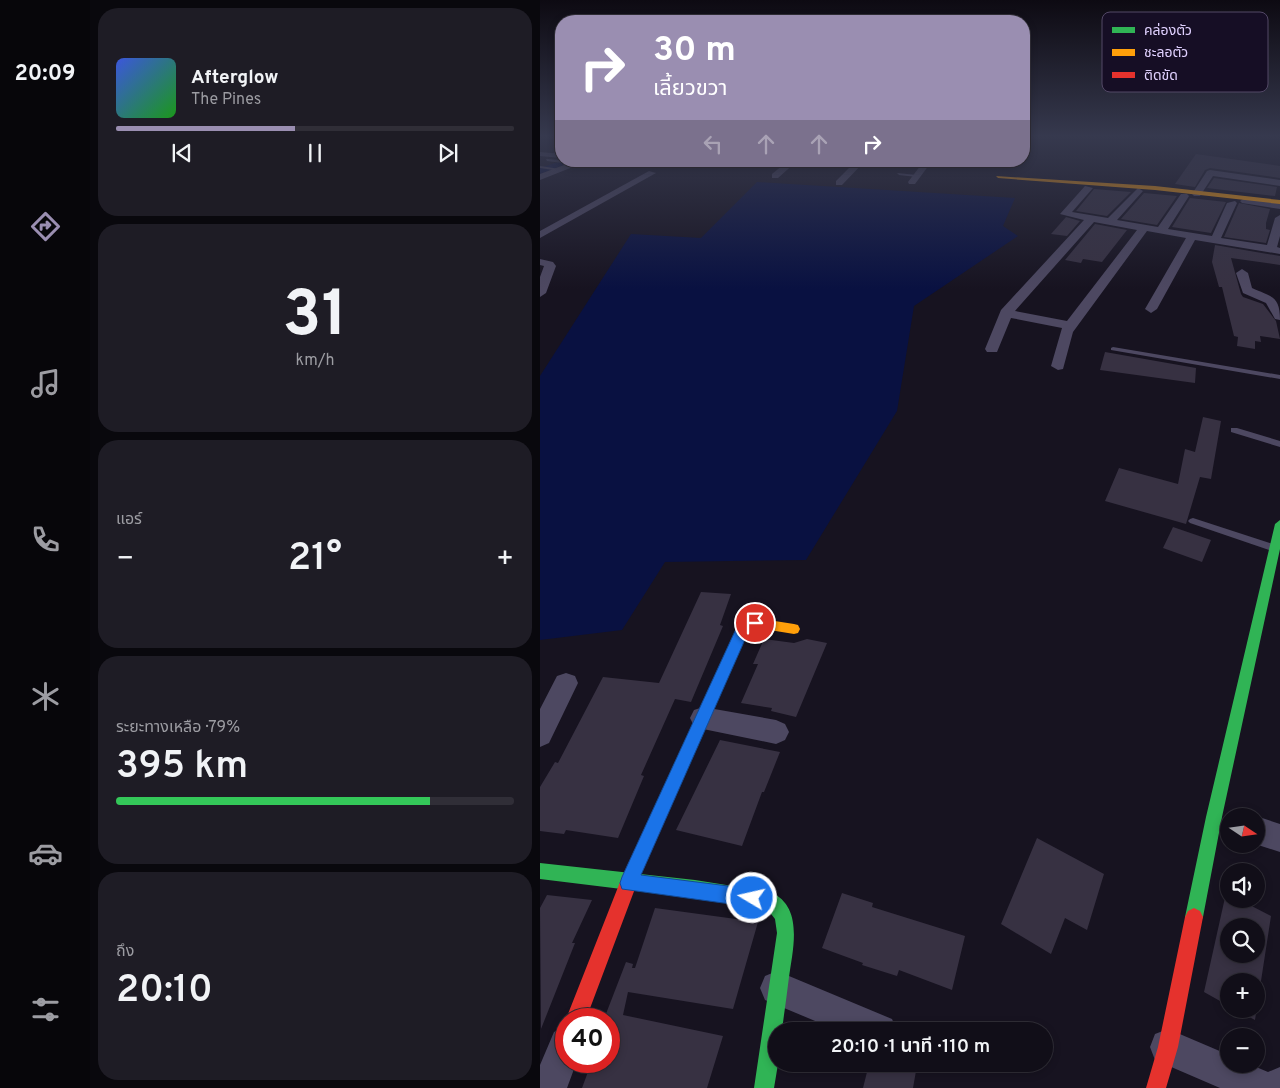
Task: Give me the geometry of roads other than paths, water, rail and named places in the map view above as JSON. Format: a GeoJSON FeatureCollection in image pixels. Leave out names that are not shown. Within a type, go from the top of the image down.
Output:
{"type":"FeatureCollection","features":[{"type":"Feature","properties":{"kind":"street"},"geometry":{"type":"LineString","coordinates":[[540,235],[624,188]]}},
{"type":"Feature","properties":{"kind":"street"},"geometry":{"type":"LineString","coordinates":[[1088,188],[1065,214],[1090,220],[1276,250],[1280,218]]}},
{"type":"Feature","properties":{"kind":"street"},"geometry":{"type":"LineString","coordinates":[[1128,188],[1191,193],[1280,206]]}},
{"type":"Feature","properties":{"kind":"street"},"geometry":{"type":"LineString","coordinates":[[1161,231],[1196,188]]}},
{"type":"Feature","properties":{"kind":"street"},"geometry":{"type":"LineString","coordinates":[[1250,195],[1254,188]]}},
{"type":"Feature","properties":{"kind":"street"},"geometry":{"type":"LineString","coordinates":[[1109,223],[1138,191]]}},
{"type":"Feature","properties":{"kind":"street"},"geometry":{"type":"LineString","coordinates":[[1267,203],[1280,202]]}},
{"type":"Feature","properties":{"kind":"street"},"geometry":{"type":"LineString","coordinates":[[1215,240],[1232,203]]}},
{"type":"Feature","properties":{"kind":"street"},"geometry":{"type":"LineString","coordinates":[[992,349],[1006,313],[1090,220]]}},
{"type":"Feature","properties":{"kind":"street"},"geometry":{"type":"LineString","coordinates":[[1058,366],[1066,332],[1144,228]]}},
{"type":"Feature","properties":{"kind":"street"},"geometry":{"type":"LineString","coordinates":[[1151,309],[1192,236]]}},
{"type":"Feature","properties":{"kind":"street"},"geometry":{"type":"LineString","coordinates":[[1242,259],[1247,246]]}},
{"type":"Feature","properties":{"kind":"street"},"geometry":{"type":"LineString","coordinates":[[540,262],[550,266],[540,293]]}},
{"type":"Feature","properties":{"kind":"street"},"geometry":{"type":"LineString","coordinates":[[1242,273],[1247,290],[1271,301],[1280,316]]}},
{"type":"Feature","properties":{"kind":"street"},"geometry":{"type":"LineString","coordinates":[[1006,313],[1070,326]]}},
{"type":"Feature","properties":{"kind":"street"},"geometry":{"type":"LineString","coordinates":[[1223,808],[1273,582],[1275,548],[1280,524]]}},
{"type":"Feature","properties":{"kind":"street"},"geometry":{"type":"LineString","coordinates":[[580,1008],[628,883],[742,631],[755,623],[794,629]]}},
{"type":"Feature","properties":{"kind":"street"},"geometry":{"type":"LineString","coordinates":[[540,735],[566,683]]}},
{"type":"Feature","properties":{"kind":"street"},"geometry":{"type":"LineString","coordinates":[[704,718],[776,732]]}},
{"type":"Feature","properties":{"kind":"street"},"geometry":{"type":"LineString","coordinates":[[1156,1088],[1168,1047],[1220,823]]}},
{"type":"Feature","properties":{"kind":"street"},"geometry":{"type":"LineString","coordinates":[[1265,833],[1280,838]]}},
{"type":"Feature","properties":{"kind":"street"},"geometry":{"type":"LineString","coordinates":[[540,871],[628,883],[695,889],[761,899],[770,901],[779,907],[786,919],[786,933],[764,1088]]}},
{"type":"Feature","properties":{"kind":"street"},"geometry":{"type":"LineString","coordinates":[[777,988],[858,1022]]}},
{"type":"Feature","properties":{"kind":"street"},"geometry":{"type":"LineString","coordinates":[[1168,1047],[1263,1088]]}},
{"type":"Feature","properties":{"kind":"street"},"geometry":{"type":"LineString","coordinates":[[550,1088],[555,1073]]}},
{"type":"Feature","properties":{"kind":"lane"},"geometry":{"type":"LineString","coordinates":[[1113,349],[1280,377]]}},
{"type":"Feature","properties":{"kind":"lane"},"geometry":{"type":"LineString","coordinates":[[1234,430],[1280,444]]}},
{"type":"Feature","properties":{"kind":"lane"},"geometry":{"type":"LineString","coordinates":[[1193,521],[1275,548]]}}]}
